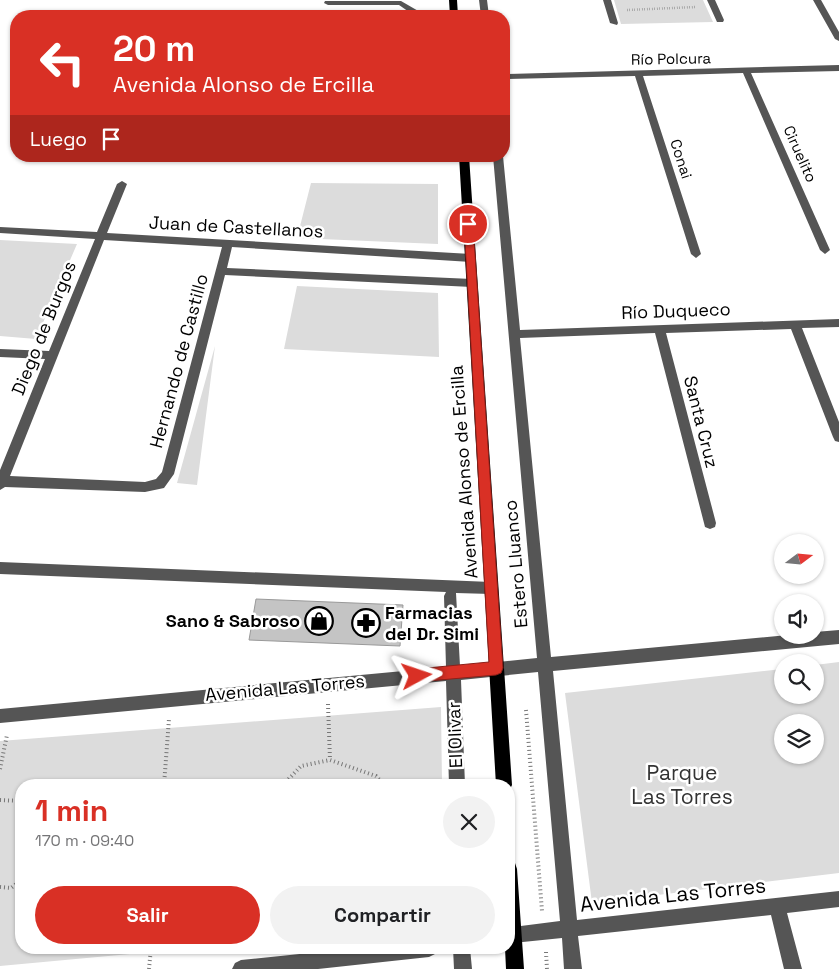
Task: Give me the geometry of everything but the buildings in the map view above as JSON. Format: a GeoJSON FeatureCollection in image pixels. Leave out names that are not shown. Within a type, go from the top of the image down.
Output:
{"type":"FeatureCollection","features":[{"type":"Feature","properties":{"kind":"main road","name":"Avenida Alonso de Ercilla"},"geometry":{"type":"LineString","coordinates":[[464,162],[504,779]]}},
{"type":"Feature","properties":{"kind":"main road"},"geometry":{"type":"LineString","coordinates":[[514,954],[514,969]]}},
{"type":"Feature","properties":{"kind":"street"},"geometry":{"type":"LineString","coordinates":[[607,0],[614,23]]}},
{"type":"Feature","properties":{"kind":"street"},"geometry":{"type":"LineString","coordinates":[[817,0],[839,39]]}},
{"type":"Feature","properties":{"kind":"street"},"geometry":{"type":"LineString","coordinates":[[328,3],[401,3],[411,10]]}},
{"type":"Feature","properties":{"kind":"street"},"geometry":{"type":"LineString","coordinates":[[713,4],[720,20]]}},
{"type":"Feature","properties":{"kind":"street","name":"Río Polcura"},"geometry":{"type":"LineString","coordinates":[[510,77],[839,68]]}},
{"type":"Feature","properties":{"kind":"street","name":"Ciruelito"},"geometry":{"type":"LineString","coordinates":[[746,71],[825,250]]}},
{"type":"Feature","properties":{"kind":"street","name":"Conai"},"geometry":{"type":"LineString","coordinates":[[638,73],[696,254]]}},
{"type":"Feature","properties":{"kind":"street","name":"Estero Lluanco"},"geometry":{"type":"LineString","coordinates":[[499,162],[573,969]]}},
{"type":"Feature","properties":{"kind":"street","name":"Diego de Burgos"},"geometry":{"type":"LineString","coordinates":[[0,483],[122,184]]}},
{"type":"Feature","properties":{"kind":"street","name":"Juan de Castellanos"},"geometry":{"type":"LineString","coordinates":[[0,230],[471,258]]}},
{"type":"Feature","properties":{"kind":"street","name":"Hernando de Castillo"},"geometry":{"type":"LineString","coordinates":[[0,483],[145,487],[160,484],[168,474],[228,245]]}},
{"type":"Feature","properties":{"kind":"street"},"geometry":{"type":"LineString","coordinates":[[221,272],[472,284]]}},
{"type":"Feature","properties":{"kind":"street","name":"Río Duqueco"},"geometry":{"type":"LineString","coordinates":[[514,334],[839,323]]}},
{"type":"Feature","properties":{"kind":"street"},"geometry":{"type":"LineString","coordinates":[[795,325],[839,437]]}},
{"type":"Feature","properties":{"kind":"street","name":"Santa Cruz"},"geometry":{"type":"LineString","coordinates":[[660,329],[710,523]]}},
{"type":"Feature","properties":{"kind":"street"},"geometry":{"type":"LineString","coordinates":[[0,353],[52,355]]}},
{"type":"Feature","properties":{"kind":"street"},"geometry":{"type":"LineString","coordinates":[[0,568],[491,588]]}},
{"type":"Feature","properties":{"kind":"street","name":"El Olivar"},"geometry":{"type":"LineString","coordinates":[[451,596],[457,779]]}},
{"type":"Feature","properties":{"kind":"street","name":"Avenida Las Torres"},"geometry":{"type":"LineString","coordinates":[[5,715],[839,636]]}},
{"type":"Feature","properties":{"kind":"street","name":"Avenida Las Torres"},"geometry":{"type":"LineString","coordinates":[[515,935],[839,899]]}},
{"type":"Feature","properties":{"kind":"street"},"geometry":{"type":"LineString","coordinates":[[777,906],[793,969]]}},
{"type":"Feature","properties":{"kind":"street"},"geometry":{"type":"LineString","coordinates":[[241,969],[375,954]]}},
{"type":"Feature","properties":{"kind":"street"},"geometry":{"type":"LineString","coordinates":[[462,954],[463,969]]}},
{"type":"Feature","properties":{"kind":"path"},"geometry":{"type":"LineString","coordinates":[[610,10],[713,4]]}},
{"type":"Feature","properties":{"kind":"path"},"geometry":{"type":"LineString","coordinates":[[327,684],[330,760]]}},
{"type":"Feature","properties":{"kind":"path"},"geometry":{"type":"LineString","coordinates":[[164,779],[171,698]]}},
{"type":"Feature","properties":{"kind":"path"},"geometry":{"type":"LineString","coordinates":[[0,770],[5,715]]}},
{"type":"Feature","properties":{"kind":"path"},"geometry":{"type":"LineString","coordinates":[[289,779],[301,766],[330,760],[376,776],[379,779]]}},
{"type":"Feature","properties":{"kind":"path"},"geometry":{"type":"LineString","coordinates":[[0,800],[15,800]]}},
{"type":"Feature","properties":{"kind":"path"},"geometry":{"type":"LineString","coordinates":[[0,888],[11,888],[15,885]]}},
{"type":"Feature","properties":{"kind":"path"},"geometry":{"type":"LineString","coordinates":[[149,969],[150,954]]}},
{"type":"Feature","properties":{"kind":"green space"},"geometry":{"type":"Polygon","coordinates":[[[614,0],[703,0],[713,22],[621,24],[614,0]]]}},
{"type":"Feature","properties":{"kind":"green space"},"geometry":{"type":"Polygon","coordinates":[[[311,183],[438,184],[438,244],[297,238],[311,183]]]}},
{"type":"Feature","properties":{"kind":"green space"},"geometry":{"type":"Polygon","coordinates":[[[0,240],[77,244],[36,339],[0,336],[0,240]]]}},
{"type":"Feature","properties":{"kind":"green space"},"geometry":{"type":"Polygon","coordinates":[[[297,286],[438,293],[439,357],[284,349],[297,286]]]}},
{"type":"Feature","properties":{"kind":"green space"},"geometry":{"type":"Polygon","coordinates":[[[215,346],[197,485],[177,483],[215,346]]]}},
{"type":"Feature","properties":{"kind":"green space","name":"Parque Las Torres"},"geometry":{"type":"Polygon","coordinates":[[[839,662],[839,873],[592,903],[565,693],[774,670],[774,704],[824,704],[824,664],[839,662]]]}},
{"type":"Feature","properties":{"kind":"green space"},"geometry":{"type":"Polygon","coordinates":[[[441,707],[442,779],[15,779],[15,954],[130,954],[0,966],[0,741],[441,707]]]}},
{"type":"Feature","properties":{"kind":"place","name":"Sano & Sabroso"},"geometry":{"type":"Point","coordinates":[319,621]}},
{"type":"Feature","properties":{"kind":"place","name":"Farmacias del Dr. Simi"},"geometry":{"type":"Point","coordinates":[366,623]}},
{"type":"Feature","properties":{"kind":"route"},"geometry":{"type":"LineString","coordinates":[[417,676],[496,668],[468,224]]}}]}
